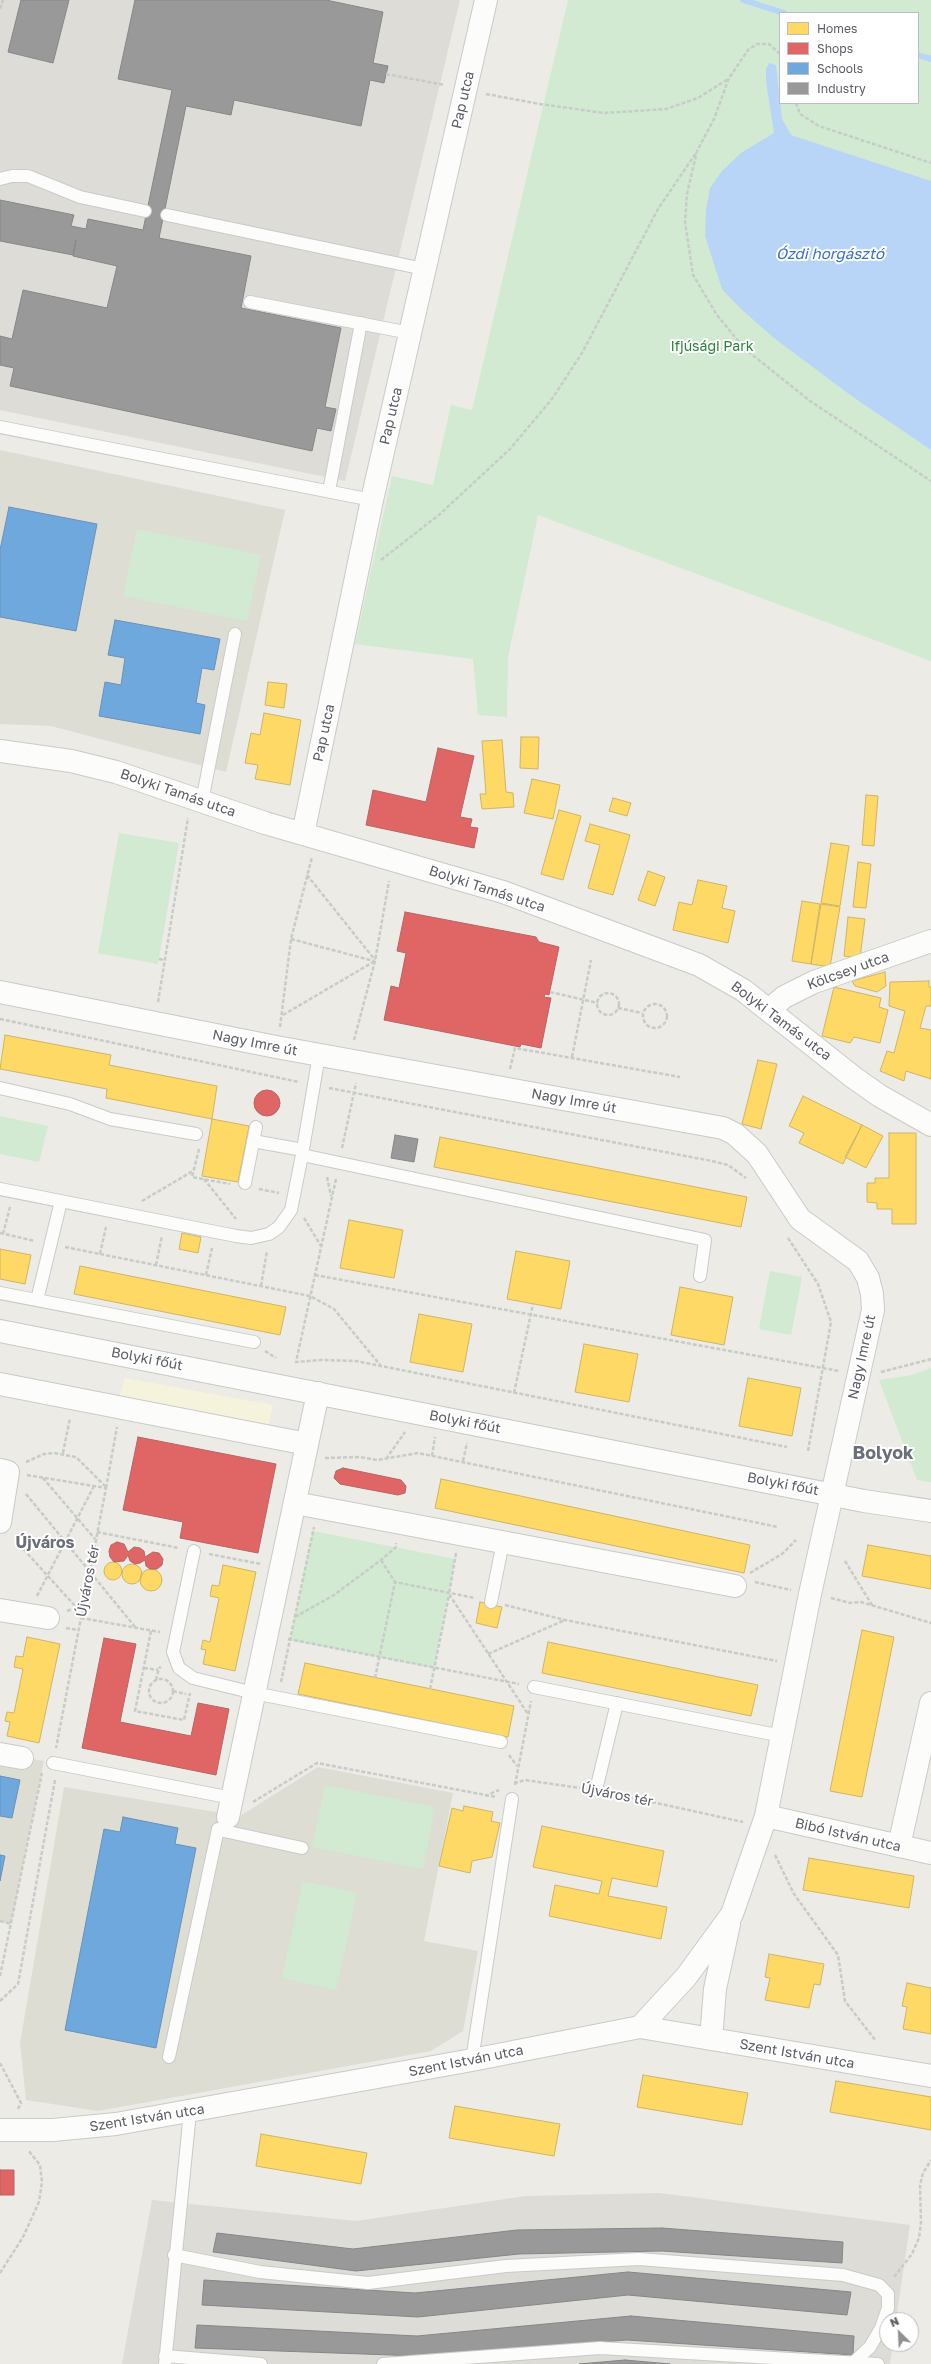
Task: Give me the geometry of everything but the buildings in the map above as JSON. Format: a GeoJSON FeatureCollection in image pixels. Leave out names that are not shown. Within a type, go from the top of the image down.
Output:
{"type":"FeatureCollection","features":[{"type":"Feature","properties":{"kind":"street","name":"Pap utca"},"geometry":{"type":"LineString","coordinates":[[310,836],[356,580],[372,500],[486,0]]}},
{"type":"Feature","properties":{"kind":"street","name":"Bolyki Tamás utca"},"geometry":{"type":"LineString","coordinates":[[0,751],[71,761],[116,772],[197,800],[310,836],[504,892],[699,965],[743,990],[770,1009],[853,1077],[880,1096],[931,1125]]}},
{"type":"Feature","properties":{"kind":"street","name":"Kölcsey utca"},"geometry":{"type":"LineString","coordinates":[[770,1009],[784,997],[814,982],[931,941]]}},
{"type":"Feature","properties":{"kind":"street","name":"Nagy Imre út"},"geometry":{"type":"LineString","coordinates":[[0,992],[276,1047],[707,1125],[735,1134],[757,1154],[800,1220],[858,1261],[868,1278],[872,1294],[873,1310],[810,1594],[782,1736],[732,1914]]}},
{"type":"Feature","properties":{"kind":"street","name":"Bolyki főút"},"geometry":{"type":"LineString","coordinates":[[0,1331],[833,1494],[931,1511]]}},
{"type":"Feature","properties":{"kind":"street"},"geometry":{"type":"LineString","coordinates":[[0,1384],[313,1450]]}},
{"type":"Feature","properties":{"kind":"street"},"geometry":{"type":"LineString","coordinates":[[228,1815],[294,1503],[313,1450],[318,1393]]}},
{"type":"Feature","properties":{"kind":"street"},"geometry":{"type":"LineString","coordinates":[[0,1470],[8,1472],[9,1525]]}},
{"type":"Feature","properties":{"kind":"street"},"geometry":{"type":"LineString","coordinates":[[294,1503],[503,1542],[736,1582]]}},
{"type":"Feature","properties":{"kind":"street"},"geometry":{"type":"LineString","coordinates":[[0,1610],[38,1616]]}},
{"type":"Feature","properties":{"kind":"street"},"geometry":{"type":"LineString","coordinates":[[899,1846],[931,1703]]}},
{"type":"Feature","properties":{"kind":"street"},"geometry":{"type":"LineString","coordinates":[[0,1754],[22,1758]]}},
{"type":"Feature","properties":{"kind":"street","name":"Bibó István utca"},"geometry":{"type":"LineString","coordinates":[[758,1820],[931,1853]]}},
{"type":"Feature","properties":{"kind":"street"},"geometry":{"type":"LineString","coordinates":[[640,2027],[686,1977],[732,1914]]}},
{"type":"Feature","properties":{"kind":"street"},"geometry":{"type":"LineString","coordinates":[[711,2039],[715,1989],[732,1914]]}},
{"type":"Feature","properties":{"kind":"street","name":"Szent István utca"},"geometry":{"type":"LineString","coordinates":[[10,2130],[88,2128],[190,2112],[472,2060],[640,2027],[931,2076]]}},
{"type":"Feature","properties":{"kind":"lane"},"geometry":{"type":"LineString","coordinates":[[0,179],[12,176],[28,176],[80,197],[145,211]]}},
{"type":"Feature","properties":{"kind":"lane"},"geometry":{"type":"LineString","coordinates":[[167,215],[424,269]]}},
{"type":"Feature","properties":{"kind":"lane"},"geometry":{"type":"LineString","coordinates":[[250,302],[410,333]]}},
{"type":"Feature","properties":{"kind":"lane"},"geometry":{"type":"LineString","coordinates":[[328,491],[361,323]]}},
{"type":"Feature","properties":{"kind":"lane"},"geometry":{"type":"LineString","coordinates":[[0,427],[372,500]]}},
{"type":"Feature","properties":{"kind":"lane"},"geometry":{"type":"LineString","coordinates":[[197,800],[235,634]]}},
{"type":"Feature","properties":{"kind":"lane"},"geometry":{"type":"LineString","coordinates":[[0,1190],[251,1238],[269,1234],[286,1219],[293,1201],[303,1153],[319,1055]]}},
{"type":"Feature","properties":{"kind":"lane"},"geometry":{"type":"LineString","coordinates":[[0,1088],[70,1104],[110,1119],[196,1134]]}},
{"type":"Feature","properties":{"kind":"lane"},"geometry":{"type":"LineString","coordinates":[[245,1183],[256,1127]]}},
{"type":"Feature","properties":{"kind":"lane"},"geometry":{"type":"LineString","coordinates":[[253,1141],[303,1153],[322,1160],[705,1240],[700,1276]]}},
{"type":"Feature","properties":{"kind":"lane"},"geometry":{"type":"LineString","coordinates":[[37,1300],[61,1202]]}},
{"type":"Feature","properties":{"kind":"lane"},"geometry":{"type":"LineString","coordinates":[[0,1293],[254,1342]]}},
{"type":"Feature","properties":{"kind":"lane"},"geometry":{"type":"LineString","coordinates":[[491,1602],[503,1542]]}},
{"type":"Feature","properties":{"kind":"lane"},"geometry":{"type":"LineString","coordinates":[[194,1551],[173,1652],[179,1668],[193,1678],[254,1693],[500,1742]]}},
{"type":"Feature","properties":{"kind":"lane"},"geometry":{"type":"LineString","coordinates":[[534,1687],[782,1736]]}},
{"type":"Feature","properties":{"kind":"lane"},"geometry":{"type":"LineString","coordinates":[[596,1790],[617,1703]]}},
{"type":"Feature","properties":{"kind":"lane"},"geometry":{"type":"LineString","coordinates":[[52,1763],[228,1815],[302,1848]]}},
{"type":"Feature","properties":{"kind":"lane"},"geometry":{"type":"LineString","coordinates":[[472,2060],[512,1799]]}},
{"type":"Feature","properties":{"kind":"lane"},"geometry":{"type":"LineString","coordinates":[[170,2057],[218,1829],[228,1815]]}},
{"type":"Feature","properties":{"kind":"lane"},"geometry":{"type":"LineString","coordinates":[[190,2112],[174,2256],[165,2360],[261,2364]]}},
{"type":"Feature","properties":{"kind":"lane"},"geometry":{"type":"LineString","coordinates":[[174,2256],[260,2272],[368,2283],[506,2266],[639,2259],[842,2275],[879,2285],[888,2294],[888,2308],[881,2328],[870,2347],[854,2362]]}},
{"type":"Feature","properties":{"kind":"lane"},"geometry":{"type":"LineString","coordinates":[[383,2364],[600,2348],[878,2364]]}},
{"type":"Feature","properties":{"kind":"path"},"geometry":{"type":"LineString","coordinates":[[0,9],[3,0]]}},
{"type":"Feature","properties":{"kind":"path"},"geometry":{"type":"LineString","coordinates":[[356,580],[440,514],[510,449],[552,400],[582,353],[658,209],[697,151],[714,119],[729,78],[748,50],[757,44],[769,44],[779,53]]}},
{"type":"Feature","properties":{"kind":"path"},"geometry":{"type":"LineString","coordinates":[[386,74],[447,85]]}},
{"type":"Feature","properties":{"kind":"path"},"geometry":{"type":"LineString","coordinates":[[484,93],[546,105],[604,113],[666,109],[698,98],[729,78]]}},
{"type":"Feature","properties":{"kind":"path"},"geometry":{"type":"LineString","coordinates":[[796,104],[800,114],[818,126],[931,163]]}},
{"type":"Feature","properties":{"kind":"path"},"geometry":{"type":"LineString","coordinates":[[697,151],[687,194],[685,222],[688,249],[693,275],[717,315],[744,348],[810,401],[931,481]]}},
{"type":"Feature","properties":{"kind":"path"},"geometry":{"type":"LineString","coordinates":[[154,1023],[197,800]]}},
{"type":"Feature","properties":{"kind":"path"},"geometry":{"type":"LineString","coordinates":[[276,1047],[282,1015],[292,939],[307,874],[310,836]]}},
{"type":"Feature","properties":{"kind":"path"},"geometry":{"type":"LineString","coordinates":[[393,859],[375,961],[354,1061],[354,1094],[296,1362],[328,1360],[381,1366],[787,1447]]}},
{"type":"Feature","properties":{"kind":"path"},"geometry":{"type":"LineString","coordinates":[[307,874],[375,961]]}},
{"type":"Feature","properties":{"kind":"path"},"geometry":{"type":"LineString","coordinates":[[292,939],[375,961]]}},
{"type":"Feature","properties":{"kind":"path"},"geometry":{"type":"LineString","coordinates":[[159,959],[165,960]]}},
{"type":"Feature","properties":{"kind":"path"},"geometry":{"type":"LineString","coordinates":[[572,1057],[591,960]]}},
{"type":"Feature","properties":{"kind":"path"},"geometry":{"type":"LineString","coordinates":[[282,1015],[375,961]]}},
{"type":"Feature","properties":{"kind":"path"},"geometry":{"type":"LineString","coordinates":[[550,992],[598,1003]]}},
{"type":"Feature","properties":{"kind":"path"},"geometry":{"type":"LineString","coordinates":[[611,994],[618,1001],[618,1008],[611,1015],[604,1014],[599,1010],[598,1003],[601,996],[611,994]]}},
{"type":"Feature","properties":{"kind":"path"},"geometry":{"type":"LineString","coordinates":[[659,1004],[666,1010],[667,1018],[660,1027],[652,1028],[643,1021],[642,1013],[647,1006],[659,1004]]}},
{"type":"Feature","properties":{"kind":"path"},"geometry":{"type":"LineString","coordinates":[[618,1008],[642,1013]]}},
{"type":"Feature","properties":{"kind":"path"},"geometry":{"type":"LineString","coordinates":[[0,1019],[354,1094],[712,1161],[728,1165],[749,1182]]}},
{"type":"Feature","properties":{"kind":"path"},"geometry":{"type":"LineString","coordinates":[[506,1089],[514,1048],[680,1077]]}},
{"type":"Feature","properties":{"kind":"path"},"geometry":{"type":"LineString","coordinates":[[322,1160],[332,1198]]}},
{"type":"Feature","properties":{"kind":"path"},"geometry":{"type":"LineString","coordinates":[[100,1254],[115,1212],[194,1171]]}},
{"type":"Feature","properties":{"kind":"path"},"geometry":{"type":"LineString","coordinates":[[204,1179],[251,1238]]}},
{"type":"Feature","properties":{"kind":"path"},"geometry":{"type":"LineString","coordinates":[[13,1192],[2,1234],[310,1296],[334,1310],[381,1366]]}},
{"type":"Feature","properties":{"kind":"path"},"geometry":{"type":"LineString","coordinates":[[293,1201],[321,1246]]}},
{"type":"Feature","properties":{"kind":"path"},"geometry":{"type":"LineString","coordinates":[[156,1265],[165,1222]]}},
{"type":"Feature","properties":{"kind":"path"},"geometry":{"type":"LineString","coordinates":[[206,1276],[215,1232]]}},
{"type":"Feature","properties":{"kind":"path"},"geometry":{"type":"LineString","coordinates":[[784,1232],[818,1284],[825,1300],[830,1322],[808,1451]]}},
{"type":"Feature","properties":{"kind":"path"},"geometry":{"type":"LineString","coordinates":[[261,1286],[269,1234]]}},
{"type":"Feature","properties":{"kind":"path"},"geometry":{"type":"LineString","coordinates":[[315,1274],[859,1375],[899,1368],[931,1359]]}},
{"type":"Feature","properties":{"kind":"path"},"geometry":{"type":"LineString","coordinates":[[514,1393],[533,1304]]}},
{"type":"Feature","properties":{"kind":"path"},"geometry":{"type":"LineString","coordinates":[[63,1453],[71,1415]]}},
{"type":"Feature","properties":{"kind":"path","name":"Újváros tér"},"geometry":{"type":"LineString","coordinates":[[52,1763],[118,1424]]}},
{"type":"Feature","properties":{"kind":"path"},"geometry":{"type":"LineString","coordinates":[[386,1459],[405,1432]]}},
{"type":"Feature","properties":{"kind":"path"},"geometry":{"type":"LineString","coordinates":[[432,1456],[435,1437]]}},
{"type":"Feature","properties":{"kind":"path"},"geometry":{"type":"LineString","coordinates":[[463,1461],[467,1442]]}},
{"type":"Feature","properties":{"kind":"path"},"geometry":{"type":"LineString","coordinates":[[313,1450],[326,1458],[360,1457],[377,1460],[418,1453],[463,1461],[778,1527]]}},
{"type":"Feature","properties":{"kind":"path"},"geometry":{"type":"LineString","coordinates":[[23,1464],[44,1454],[63,1453],[76,1457],[106,1488]]}},
{"type":"Feature","properties":{"kind":"path"},"geometry":{"type":"LineString","coordinates":[[325,1465],[326,1458]]}},
{"type":"Feature","properties":{"kind":"path"},"geometry":{"type":"LineString","coordinates":[[23,1474],[106,1488]]}},
{"type":"Feature","properties":{"kind":"path"},"geometry":{"type":"LineString","coordinates":[[43,1477],[96,1540]]}},
{"type":"Feature","properties":{"kind":"path"},"geometry":{"type":"LineString","coordinates":[[38,1616],[48,1576],[94,1486]]}},
{"type":"Feature","properties":{"kind":"path"},"geometry":{"type":"LineString","coordinates":[[22,1497],[22,1490],[90,1570],[136,1628]]}},
{"type":"Feature","properties":{"kind":"path"},"geometry":{"type":"LineString","coordinates":[[278,1697],[318,1507]]}},
{"type":"Feature","properties":{"kind":"path"},"geometry":{"type":"LineString","coordinates":[[271,1613],[296,1617],[334,1595],[396,1547],[400,1523]]}},
{"type":"Feature","properties":{"kind":"path"},"geometry":{"type":"LineString","coordinates":[[9,1525],[17,1542],[76,1607]]}},
{"type":"Feature","properties":{"kind":"path"},"geometry":{"type":"LineString","coordinates":[[430,1689],[449,1594],[459,1534]]}},
{"type":"Feature","properties":{"kind":"path"},"geometry":{"type":"LineString","coordinates":[[736,1582],[782,1554],[796,1540]]}},
{"type":"Feature","properties":{"kind":"path"},"geometry":{"type":"LineString","coordinates":[[207,1562],[209,1554]]}},
{"type":"Feature","properties":{"kind":"path"},"geometry":{"type":"LineString","coordinates":[[381,1560],[396,1582],[491,1602],[565,1620],[778,1661]]}},
{"type":"Feature","properties":{"kind":"path"},"geometry":{"type":"LineString","coordinates":[[846,1561],[873,1606]]}},
{"type":"Feature","properties":{"kind":"path"},"geometry":{"type":"LineString","coordinates":[[375,1678],[396,1582]]}},
{"type":"Feature","properties":{"kind":"path"},"geometry":{"type":"LineString","coordinates":[[736,1582],[873,1606],[931,1623]]}},
{"type":"Feature","properties":{"kind":"path"},"geometry":{"type":"LineString","coordinates":[[449,1594],[528,1714]]}},
{"type":"Feature","properties":{"kind":"path"},"geometry":{"type":"LineString","coordinates":[[81,1618],[177,1635]]}},
{"type":"Feature","properties":{"kind":"path"},"geometry":{"type":"LineString","coordinates":[[488,1654],[565,1620]]}},
{"type":"Feature","properties":{"kind":"path"},"geometry":{"type":"LineString","coordinates":[[151,1631],[135,1711],[184,1720],[193,1678]]}},
{"type":"Feature","properties":{"kind":"path"},"geometry":{"type":"LineString","coordinates":[[266,1635],[534,1687],[512,1799]]}},
{"type":"Feature","properties":{"kind":"path"},"geometry":{"type":"LineString","coordinates":[[144,1668],[158,1670]]}},
{"type":"Feature","properties":{"kind":"path"},"geometry":{"type":"LineString","coordinates":[[160,1680],[170,1684],[173,1691],[171,1698],[164,1702],[153,1700],[150,1693],[151,1686],[160,1680]]}},
{"type":"Feature","properties":{"kind":"path"},"geometry":{"type":"LineString","coordinates":[[173,1691],[189,1695]]}},
{"type":"Feature","properties":{"kind":"path"},"geometry":{"type":"LineString","coordinates":[[0,1976],[11,1924],[52,1763]]}},
{"type":"Feature","properties":{"kind":"path"},"geometry":{"type":"LineString","coordinates":[[0,2001],[18,1984],[52,1763]]}},
{"type":"Feature","properties":{"kind":"path"},"geometry":{"type":"LineString","coordinates":[[228,1815],[242,1809],[317,1763],[484,1796],[503,1788]]}},
{"type":"Feature","properties":{"kind":"path","name":"Újváros tér"},"geometry":{"type":"LineString","coordinates":[[509,1785],[526,1780],[596,1790],[758,1820]]}},
{"type":"Feature","properties":{"kind":"path"},"geometry":{"type":"LineString","coordinates":[[774,1854],[794,1894],[838,1955],[845,2001],[876,2041]]}},
{"type":"Feature","properties":{"kind":"path"},"geometry":{"type":"LineString","coordinates":[[0,1921],[11,1924]]}},
{"type":"Feature","properties":{"kind":"path"},"geometry":{"type":"LineString","coordinates":[[0,1924],[4,1922]]}},
{"type":"Feature","properties":{"kind":"path"},"geometry":{"type":"LineString","coordinates":[[0,2063],[21,2103]]}},
{"type":"Feature","properties":{"kind":"path"},"geometry":{"type":"LineString","coordinates":[[0,2273],[23,2237],[39,2202],[41,2189],[40,2165],[10,2130]]}},
{"type":"Feature","properties":{"kind":"path"},"geometry":{"type":"LineString","coordinates":[[888,2294],[895,2275],[912,2254],[919,2238],[921,2223],[920,2185],[923,2173],[931,2160]]}},
{"type":"Feature","properties":{"kind":"shaded area"},"geometry":{"type":"Polygon","coordinates":[[[0,0],[460,0],[345,481],[0,410],[0,0]]]}},
{"type":"Feature","properties":{"kind":"shaded area"},"geometry":{"type":"Polygon","coordinates":[[[0,450],[285,510],[226,772],[51,726],[0,724],[0,450]]]}},
{"type":"Feature","properties":{"kind":"shaded area"},"geometry":{"type":"Polygon","coordinates":[[[125,1378],[273,1405],[266,1435],[117,1406],[125,1378]]]}},
{"type":"Feature","properties":{"kind":"shaded area"},"geometry":{"type":"Polygon","coordinates":[[[0,1754],[44,1761],[11,1924],[0,1921],[0,1754]]]}},
{"type":"Feature","properties":{"kind":"shaded area"},"geometry":{"type":"Polygon","coordinates":[[[318,1767],[453,1793],[424,1941],[478,1951],[463,2031],[431,2051],[98,2111],[26,2100],[20,2043],[64,1787],[240,1816],[318,1767]]]}},
{"type":"Feature","properties":{"kind":"shaded area"},"geometry":{"type":"Polygon","coordinates":[[[659,2193],[910,2225],[897,2312],[879,2312],[879,2352],[892,2352],[890,2364],[122,2364],[152,2200],[356,2221],[526,2196],[659,2193]]]}},
{"type":"Feature","properties":{"kind":"green space","name":"Ifjúsági Park"},"geometry":{"type":"Polygon","coordinates":[[[568,0],[931,0],[931,661],[538,515],[508,657],[507,717],[478,715],[473,659],[355,644],[392,476],[433,485],[451,405],[472,410],[568,0]]]}},
{"type":"Feature","properties":{"kind":"green space"},"geometry":{"type":"Polygon","coordinates":[[[137,529],[261,555],[247,621],[123,596],[137,529]]]}},
{"type":"Feature","properties":{"kind":"green space"},"geometry":{"type":"Polygon","coordinates":[[[119,833],[179,843],[158,964],[98,953],[119,833]]]}},
{"type":"Feature","properties":{"kind":"green space"},"geometry":{"type":"Polygon","coordinates":[[[0,1116],[48,1126],[39,1162],[0,1154],[0,1116]]]}},
{"type":"Feature","properties":{"kind":"green space"},"geometry":{"type":"Polygon","coordinates":[[[770,1271],[802,1277],[791,1335],[759,1329],[770,1271]]]}},
{"type":"Feature","properties":{"kind":"green space"},"geometry":{"type":"Polygon","coordinates":[[[931,1368],[931,1482],[917,1480],[879,1380],[912,1375],[931,1368]]]}},
{"type":"Feature","properties":{"kind":"green space"},"geometry":{"type":"Polygon","coordinates":[[[313,1531],[455,1559],[434,1668],[290,1640],[313,1531]]]}},
{"type":"Feature","properties":{"kind":"green space"},"geometry":{"type":"Polygon","coordinates":[[[325,1785],[435,1807],[423,1869],[312,1847],[325,1785]]]}},
{"type":"Feature","properties":{"kind":"green space"},"geometry":{"type":"Polygon","coordinates":[[[303,1881],[357,1893],[336,1990],[282,1978],[303,1881]]]}},
{"type":"Feature","properties":{"kind":"water","name":"Ózdi horgásztó"},"geometry":{"type":"Polygon","coordinates":[[[769,63],[776,65],[779,104],[780,104],[782,119],[791,135],[931,181],[931,450],[853,397],[774,338],[740,308],[722,289],[705,236],[706,210],[710,188],[722,171],[741,153],[774,133],[766,81],[766,69],[769,63]]]}},
{"type":"Feature","properties":{"kind":"waterway"},"geometry":{"type":"LineString","coordinates":[[743,0],[781,12]]}},
{"type":"Feature","properties":{"kind":"waterway"},"geometry":{"type":"LineString","coordinates":[[919,55],[931,59]]}},
{"type":"Feature","properties":{"kind":"district","name":"Bolyok"},"geometry":{"type":"Point","coordinates":[883,1453]}},
{"type":"Feature","properties":{"kind":"district","name":"Újváros"},"geometry":{"type":"Point","coordinates":[45,1543]}}]}
